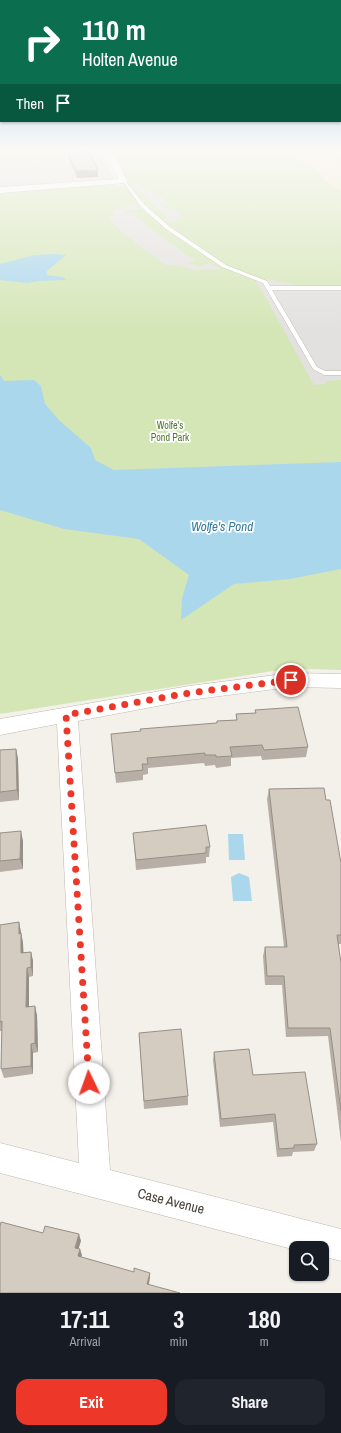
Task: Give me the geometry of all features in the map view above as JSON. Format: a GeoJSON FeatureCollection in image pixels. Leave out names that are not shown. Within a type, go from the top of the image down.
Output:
{"type":"FeatureCollection","features":[{"type":"Feature","properties":{"kind":"street"},"geometry":{"type":"LineString","coordinates":[[0,727],[189,693],[291,680],[341,681]]}},
{"type":"Feature","properties":{"kind":"street"},"geometry":{"type":"LineString","coordinates":[[66,715],[95,1182]]}},
{"type":"Feature","properties":{"kind":"street","name":"Case Avenue"},"geometry":{"type":"LineString","coordinates":[[0,1158],[341,1245]]}},
{"type":"Feature","properties":{"kind":"lane"},"geometry":{"type":"LineString","coordinates":[[149,211],[168,228],[224,266],[265,282],[315,368],[324,373],[341,373]]}},
{"type":"Feature","properties":{"kind":"lane"},"geometry":{"type":"LineString","coordinates":[[269,288],[341,288]]}},
{"type":"Feature","properties":{"kind":"green space","name":"Wolfe's Pond Park"},"geometry":{"type":"Polygon","coordinates":[[[0,211],[341,211],[341,670],[309,669],[273,671],[0,714],[0,211]]]}},
{"type":"Feature","properties":{"kind":"shaded area"},"geometry":{"type":"Polygon","coordinates":[[[126,211],[124,213],[133,213],[147,226],[195,261],[187,263],[200,266],[209,263],[221,269],[194,270],[176,265],[166,265],[118,228],[108,217],[115,216],[112,212],[126,211]]]}},
{"type":"Feature","properties":{"kind":"shaded area"},"geometry":{"type":"Polygon","coordinates":[[[161,211],[178,211],[184,217],[178,217],[177,220],[168,222],[163,219],[168,218],[161,211]]]}},
{"type":"Feature","properties":{"kind":"shaded area"},"geometry":{"type":"Polygon","coordinates":[[[267,279],[295,285],[341,286],[341,380],[327,381],[326,384],[314,385],[256,282],[267,279]]]}},
{"type":"Feature","properties":{"kind":"water"},"geometry":{"type":"Polygon","coordinates":[[[34,255],[66,255],[47,271],[47,275],[63,277],[66,280],[27,283],[0,280],[0,264],[34,255]]]}},
{"type":"Feature","properties":{"kind":"water","name":"Wolfe's Pond"},"geometry":{"type":"Polygon","coordinates":[[[0,375],[4,381],[34,380],[41,386],[45,404],[59,420],[91,448],[95,460],[114,470],[341,462],[341,569],[290,579],[234,584],[181,620],[182,598],[189,575],[139,539],[64,529],[0,510],[0,375]]]}},
{"type":"Feature","properties":{"kind":"water"},"geometry":{"type":"Polygon","coordinates":[[[228,834],[243,834],[245,860],[229,860],[228,834]]]}},
{"type":"Feature","properties":{"kind":"water"},"geometry":{"type":"Polygon","coordinates":[[[239,873],[249,877],[252,901],[233,901],[231,877],[239,873]]]}},
{"type":"Feature","properties":{"kind":"building"},"geometry":{"type":"Polygon","coordinates":[[[298,707],[308,747],[264,750],[262,745],[230,747],[232,756],[216,757],[216,755],[205,755],[205,753],[147,758],[148,764],[142,764],[143,770],[115,773],[111,734],[141,731],[140,729],[217,723],[217,721],[237,720],[236,714],[256,713],[255,710],[298,707]]]}},
{"type":"Feature","properties":{"kind":"building"},"geometry":{"type":"Polygon","coordinates":[[[16,749],[17,790],[0,792],[0,750],[16,749]]]}},
{"type":"Feature","properties":{"kind":"building"},"geometry":{"type":"Polygon","coordinates":[[[324,788],[326,800],[330,800],[341,863],[341,935],[337,935],[341,963],[341,1111],[330,1028],[288,1028],[284,976],[267,976],[265,947],[287,947],[269,789],[324,788]]]}},
{"type":"Feature","properties":{"kind":"building"},"geometry":{"type":"Polygon","coordinates":[[[206,825],[210,847],[206,847],[206,853],[136,860],[133,833],[206,825]]]}},
{"type":"Feature","properties":{"kind":"building"},"geometry":{"type":"Polygon","coordinates":[[[21,831],[20,859],[0,861],[0,833],[21,831]]]}},
{"type":"Feature","properties":{"kind":"building"},"geometry":{"type":"Polygon","coordinates":[[[19,922],[19,934],[21,933],[21,953],[31,952],[31,967],[27,968],[26,1007],[35,1006],[35,1043],[31,1044],[31,1066],[1,1069],[2,1021],[0,1022],[0,925],[19,922]]]}},
{"type":"Feature","properties":{"kind":"building"},"geometry":{"type":"Polygon","coordinates":[[[181,1029],[188,1096],[144,1101],[139,1033],[181,1029]]]}},
{"type":"Feature","properties":{"kind":"building"},"geometry":{"type":"Polygon","coordinates":[[[249,1049],[253,1075],[305,1072],[317,1144],[294,1145],[294,1148],[279,1149],[275,1114],[221,1119],[214,1052],[249,1049]]]}},
{"type":"Feature","properties":{"kind":"building"},"geometry":{"type":"Polygon","coordinates":[[[1,1222],[43,1233],[45,1226],[79,1234],[75,1248],[80,1249],[78,1256],[134,1272],[134,1268],[150,1273],[147,1284],[180,1293],[0,1293],[1,1222]]]}},
{"type":"Feature","properties":{"kind":"route"},"geometry":{"type":"LineString","coordinates":[[89,1083],[66,715],[189,693],[291,680]]}}]}
